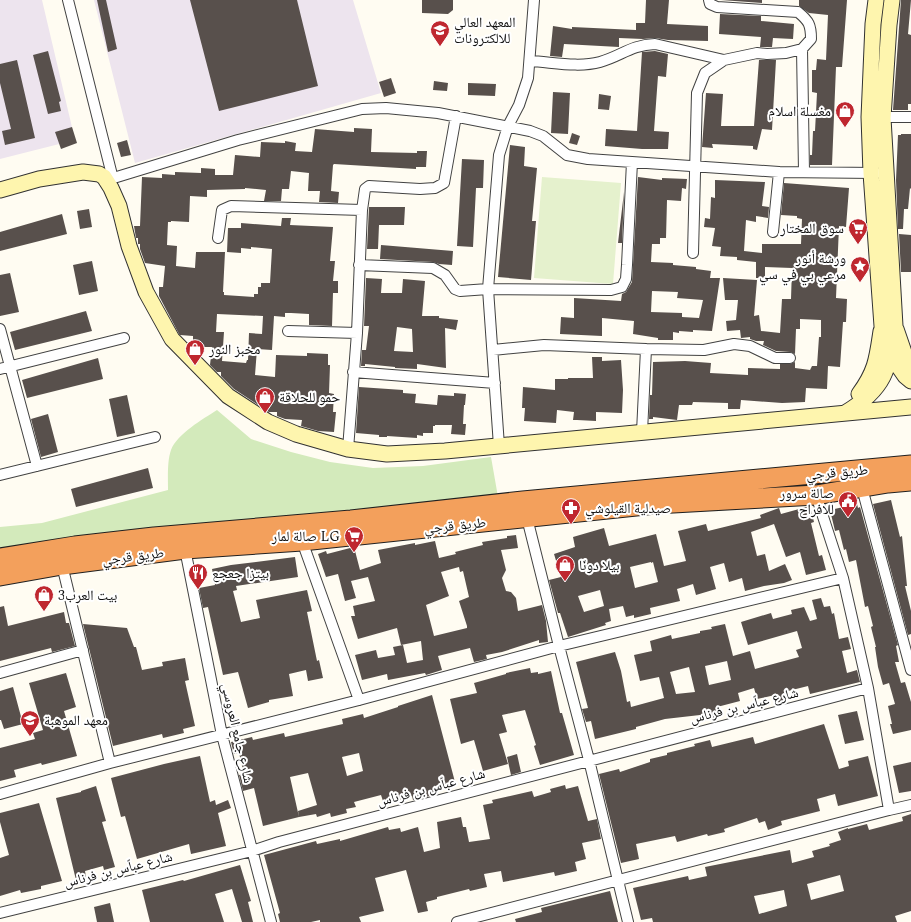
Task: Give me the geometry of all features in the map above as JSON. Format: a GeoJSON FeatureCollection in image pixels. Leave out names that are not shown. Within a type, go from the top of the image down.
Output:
{"type":"FeatureCollection","features":[{"type":"Feature","properties":{"kind":"highway","name":"طريق قرجي"},"geometry":{"type":"LineString","coordinates":[[0,576],[62,565],[185,550],[302,541],[525,509],[911,465]]}},
{"type":"Feature","properties":{"kind":"highway","name":"طريق قرجي"},"geometry":{"type":"LineString","coordinates":[[0,558],[75,546],[154,537],[351,520],[525,509],[655,504],[816,495],[911,481]]}},
{"type":"Feature","properties":{"kind":"street"},"geometry":{"type":"LineString","coordinates":[[68,0],[110,180],[119,206],[129,246],[146,292],[172,339],[228,396],[262,418],[296,434],[348,449],[387,454],[445,451],[911,408]]}},
{"type":"Feature","properties":{"kind":"street"},"geometry":{"type":"LineString","coordinates":[[499,446],[488,289],[499,155],[508,126],[520,105],[528,78],[534,0]]}},
{"type":"Feature","properties":{"kind":"street"},"geometry":{"type":"LineString","coordinates":[[693,253],[697,93],[705,73],[724,60],[757,53],[786,53],[802,49],[811,39],[811,26],[805,17],[798,12],[717,8],[710,4],[709,0]]}},
{"type":"Feature","properties":{"kind":"street"},"geometry":{"type":"LineString","coordinates":[[840,414],[858,405],[871,394],[883,377],[891,356],[886,173],[876,117],[873,24],[876,0]]}},
{"type":"Feature","properties":{"kind":"street"},"geometry":{"type":"LineString","coordinates":[[892,0],[876,117],[871,173],[889,326],[911,365]]}},
{"type":"Feature","properties":{"kind":"street"},"geometry":{"type":"LineString","coordinates":[[530,61],[578,64],[599,62],[633,47],[644,44],[655,44],[724,60]]}},
{"type":"Feature","properties":{"kind":"street"},"geometry":{"type":"LineString","coordinates":[[802,49],[804,172]]}},
{"type":"Feature","properties":{"kind":"street"},"geometry":{"type":"LineString","coordinates":[[0,190],[39,180],[83,172],[99,174],[110,180],[238,140],[362,109],[386,108],[438,113],[530,131],[544,136],[567,155],[588,159],[778,172],[886,173]]}},
{"type":"Feature","properties":{"kind":"street"},"geometry":{"type":"LineString","coordinates":[[348,449],[357,333],[363,193],[365,188],[369,186],[420,189],[435,188],[444,183],[456,116]]}},
{"type":"Feature","properties":{"kind":"street"},"geometry":{"type":"LineString","coordinates":[[876,117],[911,117]]}},
{"type":"Feature","properties":{"kind":"street"},"geometry":{"type":"LineString","coordinates":[[359,265],[433,268],[445,275],[457,291],[488,289],[611,290],[622,287],[626,279],[632,162]]}},
{"type":"Feature","properties":{"kind":"street"},"geometry":{"type":"LineString","coordinates":[[773,232],[778,172]]}},
{"type":"Feature","properties":{"kind":"street"},"geometry":{"type":"LineString","coordinates":[[218,238],[222,210],[231,206],[362,210]]}},
{"type":"Feature","properties":{"kind":"street"},"geometry":{"type":"LineString","coordinates":[[840,414],[855,399],[869,380],[889,326]]}},
{"type":"Feature","properties":{"kind":"street"},"geometry":{"type":"LineString","coordinates":[[0,329],[37,466]]}},
{"type":"Feature","properties":{"kind":"street"},"geometry":{"type":"LineString","coordinates":[[288,331],[357,333]]}},
{"type":"Feature","properties":{"kind":"street"},"geometry":{"type":"LineString","coordinates":[[0,369],[124,338]]}},
{"type":"Feature","properties":{"kind":"street"},"geometry":{"type":"LineString","coordinates":[[493,350],[544,345],[704,350],[734,344],[750,346],[776,358],[790,358]]}},
{"type":"Feature","properties":{"kind":"street"},"geometry":{"type":"LineString","coordinates":[[642,432],[646,349]]}},
{"type":"Feature","properties":{"kind":"street"},"geometry":{"type":"LineString","coordinates":[[891,356],[911,381]]}},
{"type":"Feature","properties":{"kind":"street"},"geometry":{"type":"LineString","coordinates":[[353,372],[495,383]]}},
{"type":"Feature","properties":{"kind":"street"},"geometry":{"type":"LineString","coordinates":[[0,475],[155,436]]}},
{"type":"Feature","properties":{"kind":"street"},"geometry":{"type":"LineString","coordinates":[[862,488],[911,670]]}},
{"type":"Feature","properties":{"kind":"street"},"geometry":{"type":"LineString","coordinates":[[816,495],[843,578],[868,688],[889,810]]}},
{"type":"Feature","properties":{"kind":"street"},"geometry":{"type":"LineString","coordinates":[[525,509],[589,760],[628,922]]}},
{"type":"Feature","properties":{"kind":"street"},"geometry":{"type":"LineString","coordinates":[[302,541],[359,700]]}},
{"type":"Feature","properties":{"kind":"street","name":"شارع جامع العروسي"},"geometry":{"type":"LineString","coordinates":[[185,550],[222,735],[271,922]]}},
{"type":"Feature","properties":{"kind":"street"},"geometry":{"type":"LineString","coordinates":[[62,565],[110,763]]}},
{"type":"Feature","properties":{"kind":"street"},"geometry":{"type":"LineString","coordinates":[[0,794],[110,763],[359,700],[559,646],[843,578]]}},
{"type":"Feature","properties":{"kind":"street"},"geometry":{"type":"LineString","coordinates":[[0,673],[83,650]]}},
{"type":"Feature","properties":{"kind":"street","name":"شارع عباّس بن فرناس"},"geometry":{"type":"LineString","coordinates":[[0,913],[252,850],[589,760],[868,688]]}},
{"type":"Feature","properties":{"kind":"street"},"geometry":{"type":"LineString","coordinates":[[457,922],[617,879],[911,805]]}},
{"type":"Feature","properties":{"kind":"shaded area"},"geometry":{"type":"Polygon","coordinates":[[[0,0],[42,0],[75,140],[0,159],[0,0]]]}},
{"type":"Feature","properties":{"kind":"shaded area"},"geometry":{"type":"Polygon","coordinates":[[[94,0],[353,0],[381,93],[135,163],[94,0]]]}},
{"type":"Feature","properties":{"kind":"green space"},"geometry":{"type":"Polygon","coordinates":[[[542,177],[621,183],[613,284],[534,278],[542,177]]]}},
{"type":"Feature","properties":{"kind":"green space"},"geometry":{"type":"Polygon","coordinates":[[[217,410],[251,439],[291,452],[330,462],[373,468],[423,466],[491,457],[498,497],[337,512],[0,551],[0,527],[42,523],[168,490],[169,459],[174,444],[191,427],[217,410]]]}},
{"type":"Feature","properties":{"kind":"building"},"geometry":{"type":"Polygon","coordinates":[[[97,0],[106,0],[117,49],[108,52],[97,0]]]}},
{"type":"Feature","properties":{"kind":"building"},"geometry":{"type":"Polygon","coordinates":[[[190,0],[297,0],[318,86],[219,111],[190,0]]]}},
{"type":"Feature","properties":{"kind":"building"},"geometry":{"type":"Polygon","coordinates":[[[422,0],[453,0],[453,10],[448,14],[422,13],[422,0]]]}},
{"type":"Feature","properties":{"kind":"building"},"geometry":{"type":"Polygon","coordinates":[[[646,0],[669,0],[667,24],[708,26],[708,41],[668,40],[655,38],[619,38],[619,47],[564,44],[562,57],[550,56],[553,26],[572,29],[572,27],[636,30],[636,23],[645,23],[646,0]]]}},
{"type":"Feature","properties":{"kind":"building"},"geometry":{"type":"Polygon","coordinates":[[[721,0],[762,0],[762,3],[721,0]]]}},
{"type":"Feature","properties":{"kind":"building"},"geometry":{"type":"Polygon","coordinates":[[[799,0],[847,0],[842,67],[836,67],[832,165],[810,165],[813,131],[815,131],[817,93],[812,92],[812,70],[816,70],[817,59],[826,60],[828,15],[809,13],[799,6],[799,0]]]}},
{"type":"Feature","properties":{"kind":"building"},"geometry":{"type":"Polygon","coordinates":[[[901,0],[911,0],[908,34],[911,35],[911,104],[908,104],[908,110],[893,110],[901,0]]]}},
{"type":"Feature","properties":{"kind":"building"},"geometry":{"type":"Polygon","coordinates":[[[720,14],[761,16],[761,21],[794,24],[793,39],[773,38],[772,47],[760,47],[761,37],[719,34],[720,14]]]}},
{"type":"Feature","properties":{"kind":"building"},"geometry":{"type":"Polygon","coordinates":[[[48,51],[61,101],[59,102],[61,111],[48,114],[33,55],[48,51]]]}},
{"type":"Feature","properties":{"kind":"building"},"geometry":{"type":"Polygon","coordinates":[[[655,51],[668,54],[666,77],[658,76],[654,131],[669,132],[668,149],[642,149],[605,146],[606,129],[637,131],[642,52],[655,51]]]}},
{"type":"Feature","properties":{"kind":"building"},"geometry":{"type":"Polygon","coordinates":[[[17,60],[35,138],[5,145],[2,131],[11,129],[0,83],[0,64],[17,60]]]}},
{"type":"Feature","properties":{"kind":"building"},"geometry":{"type":"Polygon","coordinates":[[[759,60],[776,60],[772,130],[762,129],[757,150],[753,149],[753,146],[712,144],[713,148],[702,147],[706,93],[723,94],[721,126],[754,126],[759,60]]]}},
{"type":"Feature","properties":{"kind":"building"},"geometry":{"type":"Polygon","coordinates":[[[391,78],[396,93],[384,97],[379,82],[391,78]]]}},
{"type":"Feature","properties":{"kind":"building"},"geometry":{"type":"Polygon","coordinates":[[[434,81],[448,83],[447,91],[433,90],[434,81]]]}},
{"type":"Feature","properties":{"kind":"building"},"geometry":{"type":"Polygon","coordinates":[[[468,83],[496,84],[495,96],[468,95],[468,83]]]}},
{"type":"Feature","properties":{"kind":"building"},"geometry":{"type":"Polygon","coordinates":[[[553,92],[570,93],[568,134],[551,133],[553,92]]]}},
{"type":"Feature","properties":{"kind":"building"},"geometry":{"type":"Polygon","coordinates":[[[599,94],[611,96],[609,110],[598,109],[599,94]]]}},
{"type":"Feature","properties":{"kind":"building"},"geometry":{"type":"Polygon","coordinates":[[[72,127],[77,143],[61,149],[55,132],[72,127]]]}},
{"type":"Feature","properties":{"kind":"building"},"geometry":{"type":"Polygon","coordinates":[[[354,128],[372,129],[371,152],[417,153],[417,151],[427,151],[426,167],[416,167],[416,169],[334,164],[331,191],[339,192],[338,203],[319,202],[320,191],[308,191],[309,173],[291,171],[289,189],[282,189],[281,201],[264,201],[266,190],[245,188],[207,190],[207,197],[190,196],[189,222],[168,222],[167,245],[177,246],[176,266],[195,268],[196,252],[225,252],[224,295],[254,297],[254,294],[258,294],[258,287],[261,287],[261,283],[270,283],[272,249],[251,247],[251,249],[241,248],[241,253],[227,252],[228,228],[241,228],[241,223],[281,226],[282,218],[291,218],[290,225],[333,227],[330,261],[335,261],[333,281],[338,281],[338,293],[333,293],[332,326],[309,325],[309,314],[285,313],[285,317],[274,316],[272,350],[257,349],[255,375],[275,377],[276,355],[307,356],[307,353],[328,354],[328,365],[330,365],[329,393],[334,394],[333,412],[336,412],[334,432],[318,431],[301,426],[302,420],[285,419],[277,416],[277,412],[269,412],[234,389],[221,376],[221,372],[217,372],[210,365],[212,347],[193,347],[193,336],[179,334],[159,296],[159,287],[163,287],[165,266],[145,263],[140,249],[140,244],[138,244],[138,238],[136,238],[134,226],[140,226],[142,177],[162,178],[162,174],[175,175],[175,172],[201,173],[201,168],[215,169],[215,175],[233,175],[235,155],[260,157],[261,142],[285,143],[285,141],[296,143],[295,151],[312,152],[315,129],[354,132],[354,128]],[[217,314],[216,332],[224,332],[222,361],[246,363],[248,360],[249,333],[262,334],[263,316],[217,314]]]}},
{"type":"Feature","properties":{"kind":"building"},"geometry":{"type":"Polygon","coordinates":[[[572,133],[580,136],[577,145],[569,143],[572,133]]]}},
{"type":"Feature","properties":{"kind":"building"},"geometry":{"type":"Polygon","coordinates":[[[911,134],[911,189],[910,188],[908,209],[904,209],[903,229],[898,229],[896,180],[898,135],[911,134]]]}},
{"type":"Feature","properties":{"kind":"building"},"geometry":{"type":"Polygon","coordinates":[[[127,140],[131,155],[121,157],[117,143],[127,140]]]}},
{"type":"Feature","properties":{"kind":"building"},"geometry":{"type":"Polygon","coordinates":[[[510,145],[525,147],[524,166],[537,168],[532,221],[536,221],[531,280],[498,277],[510,145]]]}},
{"type":"Feature","properties":{"kind":"building"},"geometry":{"type":"Polygon","coordinates":[[[462,159],[484,160],[483,188],[476,188],[473,247],[457,246],[462,159]]]}},
{"type":"Feature","properties":{"kind":"building"},"geometry":{"type":"Polygon","coordinates":[[[638,177],[662,180],[662,178],[687,179],[686,189],[682,188],[681,201],[667,200],[666,238],[660,238],[660,244],[652,244],[651,262],[673,263],[673,265],[696,267],[696,269],[711,271],[710,278],[720,278],[712,331],[693,330],[693,332],[673,332],[673,340],[658,340],[658,338],[633,334],[634,321],[602,318],[602,336],[560,334],[561,317],[574,318],[574,298],[621,301],[622,294],[626,292],[632,282],[638,177]],[[652,291],[651,312],[682,313],[682,317],[699,318],[703,300],[677,298],[678,292],[652,291]]]}},
{"type":"Feature","properties":{"kind":"building"},"geometry":{"type":"Polygon","coordinates":[[[715,180],[765,182],[762,206],[769,207],[768,218],[756,216],[756,222],[746,220],[744,251],[762,253],[762,244],[801,244],[802,219],[797,218],[797,216],[781,215],[784,183],[849,188],[846,227],[839,226],[836,298],[847,299],[846,322],[843,322],[840,367],[828,366],[827,389],[806,388],[805,402],[782,403],[741,400],[740,409],[728,409],[728,403],[693,402],[692,405],[679,405],[677,420],[653,417],[653,419],[649,419],[650,395],[652,395],[653,362],[685,361],[711,363],[710,373],[748,375],[748,368],[780,369],[780,364],[790,364],[795,362],[795,368],[810,370],[812,366],[817,366],[819,337],[821,337],[821,320],[800,319],[800,329],[796,329],[795,354],[776,351],[763,345],[764,341],[756,341],[750,339],[750,337],[741,338],[740,330],[727,331],[726,321],[736,320],[738,300],[725,300],[723,278],[757,280],[754,316],[759,315],[761,331],[780,333],[782,299],[791,299],[792,268],[765,267],[765,278],[756,278],[756,262],[737,260],[737,257],[720,256],[721,247],[712,246],[715,228],[704,227],[705,218],[710,219],[711,197],[715,198],[715,180]]]}},
{"type":"Feature","properties":{"kind":"building"},"geometry":{"type":"Polygon","coordinates":[[[624,192],[622,243],[618,243],[624,192]]]}},
{"type":"Feature","properties":{"kind":"building"},"geometry":{"type":"Polygon","coordinates":[[[369,207],[405,207],[404,225],[379,225],[378,249],[367,249],[369,207]]]}},
{"type":"Feature","properties":{"kind":"building"},"geometry":{"type":"Polygon","coordinates":[[[89,209],[92,227],[80,229],[77,211],[89,209]]]}},
{"type":"Feature","properties":{"kind":"building"},"geometry":{"type":"Polygon","coordinates":[[[62,214],[67,234],[0,251],[0,232],[62,214]]]}},
{"type":"Feature","properties":{"kind":"building"},"geometry":{"type":"Polygon","coordinates":[[[899,234],[911,235],[911,272],[901,272],[899,234]]]}},
{"type":"Feature","properties":{"kind":"building"},"geometry":{"type":"Polygon","coordinates":[[[381,245],[453,251],[452,265],[433,262],[380,259],[381,245]]]}},
{"type":"Feature","properties":{"kind":"building"},"geometry":{"type":"Polygon","coordinates":[[[92,261],[98,291],[79,295],[73,265],[92,261]]]}},
{"type":"Feature","properties":{"kind":"building"},"geometry":{"type":"Polygon","coordinates":[[[10,273],[19,312],[0,316],[0,275],[10,273]]]}},
{"type":"Feature","properties":{"kind":"building"},"geometry":{"type":"Polygon","coordinates":[[[366,278],[382,279],[381,293],[402,293],[403,279],[425,281],[422,316],[439,316],[439,318],[458,320],[456,330],[445,328],[446,368],[417,364],[417,369],[365,364],[365,366],[361,366],[362,350],[366,350],[369,326],[364,326],[366,278]],[[397,327],[394,351],[413,352],[412,329],[397,327]]]}},
{"type":"Feature","properties":{"kind":"building"},"geometry":{"type":"Polygon","coordinates":[[[86,311],[92,331],[15,350],[10,332],[86,311]]]}},
{"type":"Feature","properties":{"kind":"building"},"geometry":{"type":"Polygon","coordinates":[[[592,357],[602,357],[602,361],[621,360],[623,390],[622,413],[596,412],[596,421],[573,420],[574,412],[557,410],[556,423],[524,421],[525,408],[522,408],[523,387],[555,390],[555,379],[593,378],[592,357]]]}},
{"type":"Feature","properties":{"kind":"building"},"geometry":{"type":"Polygon","coordinates":[[[98,358],[103,379],[27,398],[22,380],[98,358]]]}},
{"type":"Feature","properties":{"kind":"building"},"geometry":{"type":"Polygon","coordinates":[[[359,387],[403,390],[403,393],[416,394],[415,403],[437,405],[438,395],[454,396],[454,393],[466,394],[463,424],[466,424],[465,435],[451,434],[452,425],[435,425],[433,426],[433,433],[423,433],[423,436],[417,435],[417,438],[387,436],[379,437],[379,435],[356,433],[359,387]]]}},
{"type":"Feature","properties":{"kind":"building"},"geometry":{"type":"Polygon","coordinates":[[[127,395],[135,433],[117,437],[109,399],[127,395]]]}},
{"type":"Feature","properties":{"kind":"building"},"geometry":{"type":"Polygon","coordinates":[[[48,414],[58,452],[41,457],[31,419],[48,414]]]}},
{"type":"Feature","properties":{"kind":"building"},"geometry":{"type":"Polygon","coordinates":[[[148,468],[153,488],[76,507],[71,489],[148,468]]]}},
{"type":"Feature","properties":{"kind":"building"},"geometry":{"type":"Polygon","coordinates":[[[891,500],[900,537],[902,536],[907,586],[905,586],[911,611],[911,634],[908,635],[873,504],[891,500]]]}},
{"type":"Feature","properties":{"kind":"building"},"geometry":{"type":"Polygon","coordinates":[[[857,504],[858,508],[860,507],[898,645],[896,646],[899,662],[895,662],[901,683],[905,682],[911,702],[911,730],[893,734],[888,706],[895,704],[889,683],[883,685],[878,667],[876,647],[871,627],[873,626],[868,606],[865,607],[856,560],[849,562],[839,530],[835,531],[830,510],[857,504]]]}},
{"type":"Feature","properties":{"kind":"building"},"geometry":{"type":"Polygon","coordinates":[[[810,506],[814,522],[811,523],[819,556],[822,555],[826,570],[806,575],[800,552],[786,557],[774,524],[751,532],[757,556],[765,554],[769,571],[785,564],[792,580],[745,591],[742,578],[729,582],[724,563],[710,567],[716,589],[696,595],[693,584],[677,589],[680,601],[650,608],[651,614],[634,618],[634,615],[626,617],[623,606],[609,609],[611,621],[605,623],[606,625],[568,637],[560,613],[558,613],[549,580],[561,577],[554,554],[575,547],[573,537],[604,528],[609,546],[656,534],[664,566],[686,561],[678,531],[706,524],[708,531],[761,518],[760,515],[779,508],[781,514],[810,506]],[[653,562],[630,567],[635,588],[658,582],[653,562]],[[600,590],[578,596],[584,612],[604,606],[600,590]]]}},
{"type":"Feature","properties":{"kind":"building"},"geometry":{"type":"Polygon","coordinates":[[[516,535],[518,548],[501,550],[506,570],[502,578],[506,591],[511,592],[516,598],[518,611],[542,605],[546,621],[548,642],[539,643],[539,640],[502,652],[486,655],[487,659],[474,662],[470,648],[438,656],[442,670],[426,675],[425,673],[388,680],[387,674],[362,680],[355,655],[376,650],[378,658],[395,655],[393,647],[403,645],[407,663],[423,660],[421,641],[401,645],[397,628],[358,639],[351,616],[355,616],[353,606],[375,601],[368,577],[351,581],[356,598],[345,601],[338,574],[326,577],[318,554],[326,551],[327,554],[354,547],[360,570],[381,563],[378,550],[435,541],[439,558],[456,554],[455,552],[483,545],[482,542],[507,538],[507,536],[516,535]],[[459,567],[441,572],[449,596],[426,605],[434,636],[467,628],[459,601],[469,597],[463,571],[460,572],[459,567]]]}},
{"type":"Feature","properties":{"kind":"building"},"geometry":{"type":"Polygon","coordinates":[[[295,557],[298,577],[236,586],[237,590],[233,591],[241,622],[260,618],[256,600],[307,590],[312,611],[307,612],[317,661],[319,660],[323,678],[308,681],[306,670],[289,674],[293,696],[269,700],[269,702],[248,708],[238,672],[223,675],[208,607],[203,608],[199,588],[215,585],[212,569],[231,565],[295,557]]]}},
{"type":"Feature","properties":{"kind":"building"},"geometry":{"type":"Polygon","coordinates":[[[821,598],[824,607],[830,606],[832,614],[834,613],[839,639],[848,637],[851,649],[842,651],[847,673],[857,670],[860,682],[810,694],[808,686],[784,692],[786,701],[778,703],[775,695],[757,699],[754,688],[738,693],[740,701],[717,707],[719,717],[702,721],[700,715],[665,719],[636,727],[636,729],[595,739],[591,721],[586,722],[582,709],[588,708],[576,662],[615,652],[621,671],[627,702],[630,701],[631,707],[664,698],[659,677],[640,681],[634,655],[652,651],[650,641],[671,635],[672,639],[700,633],[700,631],[712,629],[711,627],[725,624],[733,656],[750,651],[755,669],[799,657],[796,650],[802,648],[797,631],[748,645],[741,622],[771,613],[773,619],[792,614],[791,610],[804,607],[810,621],[817,619],[812,600],[821,598]],[[727,661],[705,666],[709,685],[731,680],[727,661]],[[689,667],[670,672],[676,694],[695,692],[689,667]]]}},
{"type":"Feature","properties":{"kind":"building"},"geometry":{"type":"Polygon","coordinates":[[[4,606],[8,626],[64,612],[66,623],[69,623],[75,646],[52,652],[51,648],[0,661],[0,607],[4,606]]]}},
{"type":"Feature","properties":{"kind":"building"},"geometry":{"type":"Polygon","coordinates":[[[83,624],[127,628],[134,647],[136,647],[142,670],[163,666],[162,662],[185,658],[189,680],[185,681],[195,726],[183,729],[184,733],[163,738],[162,734],[113,746],[83,624]]]}},
{"type":"Feature","properties":{"kind":"building"},"geometry":{"type":"Polygon","coordinates":[[[530,668],[531,673],[538,672],[538,674],[551,671],[560,713],[562,713],[574,755],[540,765],[534,746],[536,745],[525,710],[502,715],[507,732],[499,734],[508,764],[483,771],[474,740],[461,744],[450,699],[477,693],[474,683],[506,673],[530,668]]]}},
{"type":"Feature","properties":{"kind":"building"},"geometry":{"type":"Polygon","coordinates":[[[66,673],[76,707],[64,711],[77,756],[14,770],[16,777],[0,781],[0,748],[35,739],[33,733],[43,730],[29,683],[66,673]]]}},
{"type":"Feature","properties":{"kind":"building"},"geometry":{"type":"Polygon","coordinates":[[[13,687],[23,724],[4,729],[0,720],[0,691],[13,687]]]}},
{"type":"Feature","properties":{"kind":"building"},"geometry":{"type":"Polygon","coordinates":[[[432,695],[455,782],[436,786],[438,794],[413,800],[412,796],[384,804],[381,795],[354,802],[356,807],[346,809],[347,813],[331,817],[330,813],[317,817],[316,814],[263,826],[254,788],[243,791],[239,775],[244,774],[239,753],[234,754],[231,742],[252,737],[253,740],[284,733],[285,737],[343,724],[342,719],[363,714],[364,718],[432,695]],[[359,753],[342,757],[347,776],[363,771],[359,753]],[[308,773],[290,777],[299,817],[298,811],[317,805],[308,773]]]}},
{"type":"Feature","properties":{"kind":"building"},"geometry":{"type":"Polygon","coordinates":[[[857,711],[864,740],[845,744],[838,715],[857,711]]]}},
{"type":"Feature","properties":{"kind":"building"},"geometry":{"type":"Polygon","coordinates":[[[824,724],[839,769],[849,766],[848,761],[868,756],[878,796],[838,806],[835,794],[817,799],[820,811],[781,821],[782,825],[768,830],[765,821],[759,823],[757,818],[724,829],[725,832],[708,836],[707,834],[677,842],[675,836],[636,844],[639,859],[621,863],[599,774],[619,769],[620,772],[650,762],[650,759],[667,755],[667,753],[695,746],[694,744],[710,740],[712,747],[753,737],[755,744],[824,724]]]}},
{"type":"Feature","properties":{"kind":"building"},"geometry":{"type":"Polygon","coordinates":[[[517,754],[521,772],[511,775],[507,757],[517,754]]]}},
{"type":"Feature","properties":{"kind":"building"},"geometry":{"type":"Polygon","coordinates":[[[200,756],[210,802],[215,800],[216,805],[228,800],[231,808],[218,813],[226,846],[191,854],[189,844],[137,859],[125,816],[121,817],[111,778],[200,756]]]}},
{"type":"Feature","properties":{"kind":"building"},"geometry":{"type":"Polygon","coordinates":[[[911,762],[911,791],[899,793],[893,766],[911,762]]]}},
{"type":"Feature","properties":{"kind":"building"},"geometry":{"type":"Polygon","coordinates":[[[565,785],[566,789],[578,786],[588,821],[597,819],[601,839],[582,843],[586,859],[575,862],[577,871],[555,876],[554,872],[503,882],[501,871],[484,874],[487,887],[470,891],[469,889],[437,897],[437,899],[426,902],[428,911],[418,913],[406,870],[375,878],[384,911],[359,917],[361,922],[320,922],[320,920],[311,922],[280,922],[278,914],[280,913],[264,855],[316,841],[317,844],[340,839],[340,841],[388,827],[389,830],[400,828],[401,832],[418,827],[424,852],[440,848],[437,822],[461,817],[463,827],[466,827],[469,842],[490,839],[483,805],[493,803],[492,800],[532,791],[534,797],[551,792],[550,789],[565,785]]]}},
{"type":"Feature","properties":{"kind":"building"},"geometry":{"type":"Polygon","coordinates":[[[96,786],[106,821],[102,822],[115,867],[104,870],[103,866],[85,871],[86,877],[76,880],[56,798],[81,792],[96,786]]]}},
{"type":"Feature","properties":{"kind":"building"},"geometry":{"type":"Polygon","coordinates":[[[39,803],[62,881],[41,886],[41,889],[21,893],[20,890],[0,896],[0,858],[9,855],[0,822],[0,813],[39,803]]]}},
{"type":"Feature","properties":{"kind":"building"},"geometry":{"type":"Polygon","coordinates":[[[911,814],[911,911],[895,916],[897,922],[653,922],[652,918],[641,920],[633,888],[688,876],[689,880],[707,876],[705,867],[790,850],[792,863],[814,857],[812,851],[830,846],[829,844],[841,840],[838,832],[867,824],[869,830],[903,821],[902,817],[911,814]],[[840,875],[807,884],[811,900],[844,891],[840,875]],[[784,890],[754,896],[759,914],[787,906],[784,890]]]}},
{"type":"Feature","properties":{"kind":"building"},"geometry":{"type":"Polygon","coordinates":[[[240,865],[251,901],[248,902],[253,922],[242,922],[232,889],[215,894],[224,922],[150,922],[142,890],[184,881],[240,865]]]}},
{"type":"Feature","properties":{"kind":"building"},"geometry":{"type":"Polygon","coordinates":[[[610,891],[618,922],[516,922],[515,919],[542,912],[541,908],[610,891]]]}},
{"type":"Feature","properties":{"kind":"building"},"geometry":{"type":"Polygon","coordinates":[[[110,903],[114,922],[97,922],[94,907],[110,903]]]}},
{"type":"Feature","properties":{"kind":"place","name":"المعهد العالي للالكترونات"},"geometry":{"type":"Point","coordinates":[440,47]}},
{"type":"Feature","properties":{"kind":"place","name":"مغسلة اسلام"},"geometry":{"type":"Point","coordinates":[845,128]}},
{"type":"Feature","properties":{"kind":"place","name":"سوق المختار"},"geometry":{"type":"Point","coordinates":[858,245]}},
{"type":"Feature","properties":{"kind":"place","name":"ورشة أنور مرعي بي في سي"},"geometry":{"type":"Point","coordinates":[860,283]}},
{"type":"Feature","properties":{"kind":"place","name":"مخبز النور"},"geometry":{"type":"Point","coordinates":[195,366]}},
{"type":"Feature","properties":{"kind":"place","name":"حمو للحلاقة"},"geometry":{"type":"Point","coordinates":[265,414]}},
{"type":"Feature","properties":{"kind":"place","name":"صالة سرور للافراح"},"geometry":{"type":"Point","coordinates":[848,518]}},
{"type":"Feature","properties":{"kind":"place","name":"صيدلية القيلوشي"},"geometry":{"type":"Point","coordinates":[571,525]}},
{"type":"Feature","properties":{"kind":"place","name":"صالة لمار LG"},"geometry":{"type":"Point","coordinates":[354,553]}},
{"type":"Feature","properties":{"kind":"place","name":"بيلا دونّا"},"geometry":{"type":"Point","coordinates":[565,582]}},
{"type":"Feature","properties":{"kind":"place","name":"بيتزا جعجع"},"geometry":{"type":"Point","coordinates":[198,590]}},
{"type":"Feature","properties":{"kind":"place","name":"بيت العرب3"},"geometry":{"type":"Point","coordinates":[44,612]}},
{"type":"Feature","properties":{"kind":"place","name":"معهد الموهبة"},"geometry":{"type":"Point","coordinates":[30,737]}}]}
